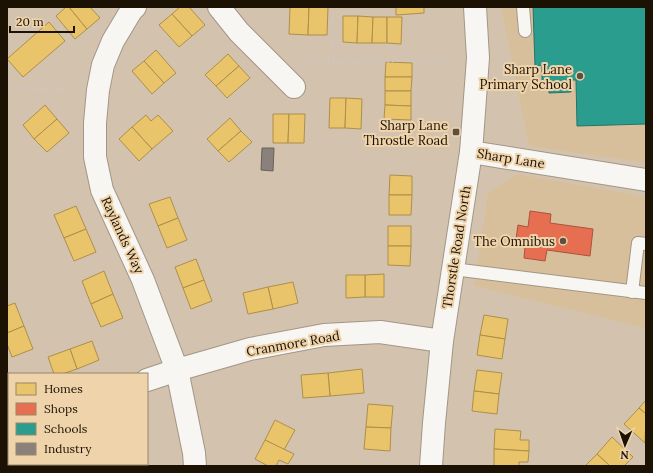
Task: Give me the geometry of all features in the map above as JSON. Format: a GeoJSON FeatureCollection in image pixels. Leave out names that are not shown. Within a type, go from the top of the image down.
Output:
{"type":"FeatureCollection","features":[{"type":"Feature","properties":{"kind":"street"},"geometry":{"type":"LineString","coordinates":[[219,7],[239,32],[294,87]]}},
{"type":"Feature","properties":{"kind":"street","name":"Sharp Lane"},"geometry":{"type":"LineString","coordinates":[[474,7],[478,58],[471,152],[646,180]]}},
{"type":"Feature","properties":{"kind":"street","name":"Raylands Way"},"geometry":{"type":"LineString","coordinates":[[131,8],[113,41],[103,65],[98,90],[95,123],[95,157],[102,190],[143,280],[176,370],[194,453],[195,466]]}},
{"type":"Feature","properties":{"kind":"street","name":"Thorstle Road North"},"geometry":{"type":"LineString","coordinates":[[431,466],[442,341],[471,152]]}},
{"type":"Feature","properties":{"kind":"street","name":"Cranmore Road"},"geometry":{"type":"LineString","coordinates":[[148,380],[250,349],[324,335],[380,332],[442,341]]}},
{"type":"Feature","properties":{"kind":"lane"},"geometry":{"type":"LineString","coordinates":[[523,7],[525,31]]}},
{"type":"Feature","properties":{"kind":"lane"},"geometry":{"type":"LineString","coordinates":[[632,292],[638,243],[646,244]]}},
{"type":"Feature","properties":{"kind":"lane"},"geometry":{"type":"LineString","coordinates":[[453,269],[646,293]]}},
{"type":"Feature","properties":{"kind":"path"},"geometry":{"type":"LineString","coordinates":[[333,7],[333,63]]}},
{"type":"Feature","properties":{"kind":"path"},"geometry":{"type":"LineString","coordinates":[[272,64],[478,58]]}},
{"type":"Feature","properties":{"kind":"path"},"geometry":{"type":"LineString","coordinates":[[7,84],[33,90],[98,90]]}},
{"type":"Feature","properties":{"kind":"shaded area","name":"Sharp Lane Primary School"},"geometry":{"type":"Polygon","coordinates":[[[501,7],[646,7],[646,163],[529,146],[501,7]]]}},
{"type":"Feature","properties":{"kind":"shaded area","name":"The Omnibus"},"geometry":{"type":"Polygon","coordinates":[[[517,174],[646,197],[646,328],[474,286],[488,193],[517,174]]]}},
{"type":"Feature","properties":{"kind":"building: Homes"},"geometry":{"type":"Polygon","coordinates":[[[66,7],[69,7],[87,29],[75,39],[56,16],[66,7]]]}},
{"type":"Feature","properties":{"kind":"building: Homes"},"geometry":{"type":"Polygon","coordinates":[[[69,7],[90,7],[100,18],[87,29],[69,7]]]}},
{"type":"Feature","properties":{"kind":"building: Homes"},"geometry":{"type":"Polygon","coordinates":[[[180,7],[189,7],[205,25],[192,36],[172,14],[180,7]]]}},
{"type":"Feature","properties":{"kind":"building: Homes"},"geometry":{"type":"Polygon","coordinates":[[[290,7],[309,7],[308,35],[289,34],[290,7]]]}},
{"type":"Feature","properties":{"kind":"building: Homes"},"geometry":{"type":"Polygon","coordinates":[[[309,7],[328,7],[327,35],[308,35],[309,7]]]}},
{"type":"Feature","properties":{"kind":"building: Homes"},"geometry":{"type":"Polygon","coordinates":[[[396,7],[424,7],[424,13],[396,15],[396,7]]]}},
{"type":"Feature","properties":{"kind":"building: Homes"},"geometry":{"type":"Polygon","coordinates":[[[172,14],[192,36],[179,47],[159,25],[172,14]]]}},
{"type":"Feature","properties":{"kind":"building: Homes"},"geometry":{"type":"Polygon","coordinates":[[[343,16],[358,16],[357,43],[343,42],[343,16]]]}},
{"type":"Feature","properties":{"kind":"building: Homes"},"geometry":{"type":"Polygon","coordinates":[[[358,16],[373,17],[372,43],[357,43],[358,16]]]}},
{"type":"Feature","properties":{"kind":"building: Homes"},"geometry":{"type":"Polygon","coordinates":[[[373,17],[387,17],[387,43],[372,43],[373,17]]]}},
{"type":"Feature","properties":{"kind":"building: Homes"},"geometry":{"type":"Polygon","coordinates":[[[387,17],[402,17],[401,44],[387,43],[387,17]]]}},
{"type":"Feature","properties":{"kind":"building: Homes"},"geometry":{"type":"Polygon","coordinates":[[[49,22],[65,41],[23,77],[7,59],[49,22]]]}},
{"type":"Feature","properties":{"kind":"building: Homes"},"geometry":{"type":"Polygon","coordinates":[[[156,50],[176,73],[164,83],[144,61],[156,50]]]}},
{"type":"Feature","properties":{"kind":"building: Homes"},"geometry":{"type":"Polygon","coordinates":[[[228,54],[239,66],[216,86],[205,75],[228,54]]]}},
{"type":"Feature","properties":{"kind":"building: Homes"},"geometry":{"type":"Polygon","coordinates":[[[144,61],[164,83],[152,94],[132,71],[144,61]]]}},
{"type":"Feature","properties":{"kind":"building: Homes"},"geometry":{"type":"Polygon","coordinates":[[[386,62],[412,63],[412,77],[385,77],[386,62]]]}},
{"type":"Feature","properties":{"kind":"building: Homes"},"geometry":{"type":"Polygon","coordinates":[[[239,66],[250,78],[227,98],[216,86],[239,66]]]}},
{"type":"Feature","properties":{"kind":"building: Homes"},"geometry":{"type":"Polygon","coordinates":[[[385,77],[412,77],[411,91],[385,91],[385,77]]]}},
{"type":"Feature","properties":{"kind":"building: Homes"},"geometry":{"type":"Polygon","coordinates":[[[385,91],[411,91],[411,106],[385,105],[385,91]]]}},
{"type":"Feature","properties":{"kind":"building: Homes"},"geometry":{"type":"Polygon","coordinates":[[[330,98],[346,98],[345,128],[329,128],[330,98]]]}},
{"type":"Feature","properties":{"kind":"building: Homes"},"geometry":{"type":"Polygon","coordinates":[[[346,98],[362,99],[361,129],[345,128],[346,98]]]}},
{"type":"Feature","properties":{"kind":"building: Homes"},"geometry":{"type":"Polygon","coordinates":[[[45,105],[57,119],[34,139],[23,125],[45,105]]]}},
{"type":"Feature","properties":{"kind":"building: Homes"},"geometry":{"type":"Polygon","coordinates":[[[385,105],[411,106],[411,120],[384,119],[385,105]]]}},
{"type":"Feature","properties":{"kind":"building: Homes"},"geometry":{"type":"Polygon","coordinates":[[[273,114],[289,114],[288,143],[273,143],[273,114]]]}},
{"type":"Feature","properties":{"kind":"building: Homes"},"geometry":{"type":"Polygon","coordinates":[[[289,114],[305,114],[304,143],[288,143],[289,114]]]}},
{"type":"Feature","properties":{"kind":"building: Homes"},"geometry":{"type":"Polygon","coordinates":[[[146,115],[151,121],[158,115],[173,131],[152,149],[132,127],[146,115]]]}},
{"type":"Feature","properties":{"kind":"building: Homes"},"geometry":{"type":"Polygon","coordinates":[[[230,118],[241,131],[218,151],[207,139],[230,118]]]}},
{"type":"Feature","properties":{"kind":"building: Homes"},"geometry":{"type":"Polygon","coordinates":[[[57,119],[69,133],[47,152],[34,139],[57,119]]]}},
{"type":"Feature","properties":{"kind":"building: Homes"},"geometry":{"type":"Polygon","coordinates":[[[132,127],[152,149],[139,161],[119,139],[132,127]]]}},
{"type":"Feature","properties":{"kind":"building: Homes"},"geometry":{"type":"Polygon","coordinates":[[[241,131],[252,142],[229,162],[218,151],[241,131]]]}},
{"type":"Feature","properties":{"kind":"building: Homes"},"geometry":{"type":"Polygon","coordinates":[[[390,175],[412,176],[412,195],[389,195],[390,175]]]}},
{"type":"Feature","properties":{"kind":"building: Homes"},"geometry":{"type":"Polygon","coordinates":[[[389,195],[412,195],[411,215],[389,215],[389,195]]]}},
{"type":"Feature","properties":{"kind":"building: Homes"},"geometry":{"type":"Polygon","coordinates":[[[170,197],[178,218],[158,226],[149,204],[170,197]]]}},
{"type":"Feature","properties":{"kind":"building: Homes"},"geometry":{"type":"Polygon","coordinates":[[[76,206],[86,229],[64,238],[54,215],[76,206]]]}},
{"type":"Feature","properties":{"kind":"building: Homes"},"geometry":{"type":"Polygon","coordinates":[[[178,218],[187,240],[167,248],[158,226],[178,218]]]}},
{"type":"Feature","properties":{"kind":"building: Homes"},"geometry":{"type":"Polygon","coordinates":[[[388,226],[411,226],[411,246],[388,246],[388,226]]]}},
{"type":"Feature","properties":{"kind":"building: Homes"},"geometry":{"type":"Polygon","coordinates":[[[86,229],[96,252],[74,261],[64,238],[86,229]]]}},
{"type":"Feature","properties":{"kind":"building: Homes"},"geometry":{"type":"Polygon","coordinates":[[[388,246],[411,246],[410,266],[388,265],[388,246]]]}},
{"type":"Feature","properties":{"kind":"building: Homes"},"geometry":{"type":"Polygon","coordinates":[[[196,259],[204,280],[183,288],[175,267],[196,259]]]}},
{"type":"Feature","properties":{"kind":"building: Homes"},"geometry":{"type":"Polygon","coordinates":[[[104,271],[113,294],[91,304],[82,281],[104,271]]]}},
{"type":"Feature","properties":{"kind":"building: Homes"},"geometry":{"type":"Polygon","coordinates":[[[384,274],[384,297],[365,297],[365,275],[384,274]]]}},
{"type":"Feature","properties":{"kind":"building: Homes"},"geometry":{"type":"Polygon","coordinates":[[[346,275],[365,275],[365,297],[346,298],[346,275]]]}},
{"type":"Feature","properties":{"kind":"building: Homes"},"geometry":{"type":"Polygon","coordinates":[[[204,280],[212,301],[191,309],[183,288],[204,280]]]}},
{"type":"Feature","properties":{"kind":"building: Homes"},"geometry":{"type":"Polygon","coordinates":[[[293,282],[298,303],[273,309],[268,287],[293,282]]]}},
{"type":"Feature","properties":{"kind":"building: Homes"},"geometry":{"type":"Polygon","coordinates":[[[268,287],[273,309],[248,314],[243,293],[268,287]]]}},
{"type":"Feature","properties":{"kind":"building: Homes"},"geometry":{"type":"Polygon","coordinates":[[[113,294],[123,318],[101,327],[91,304],[113,294]]]}},
{"type":"Feature","properties":{"kind":"building: Homes"},"geometry":{"type":"Polygon","coordinates":[[[15,303],[24,326],[7,333],[7,306],[15,303]]]}},
{"type":"Feature","properties":{"kind":"building: Homes"},"geometry":{"type":"Polygon","coordinates":[[[484,315],[508,319],[505,339],[480,335],[484,315]]]}},
{"type":"Feature","properties":{"kind":"building: Homes"},"geometry":{"type":"Polygon","coordinates":[[[24,326],[33,349],[12,357],[7,344],[7,333],[24,326]]]}},
{"type":"Feature","properties":{"kind":"building: Homes"},"geometry":{"type":"Polygon","coordinates":[[[480,335],[505,339],[502,359],[477,355],[480,335]]]}},
{"type":"Feature","properties":{"kind":"building: Homes"},"geometry":{"type":"Polygon","coordinates":[[[92,341],[99,360],[77,369],[70,349],[92,341]]]}},
{"type":"Feature","properties":{"kind":"building: Homes"},"geometry":{"type":"Polygon","coordinates":[[[70,349],[77,369],[65,373],[54,373],[48,357],[70,349]]]}},
{"type":"Feature","properties":{"kind":"building: Homes"},"geometry":{"type":"Polygon","coordinates":[[[362,369],[364,393],[330,396],[328,373],[362,369]]]}},
{"type":"Feature","properties":{"kind":"building: Homes"},"geometry":{"type":"Polygon","coordinates":[[[477,370],[502,373],[499,394],[474,391],[477,370]]]}},
{"type":"Feature","properties":{"kind":"building: Homes"},"geometry":{"type":"Polygon","coordinates":[[[328,373],[330,396],[303,398],[301,375],[328,373]]]}},
{"type":"Feature","properties":{"kind":"building: Homes"},"geometry":{"type":"Polygon","coordinates":[[[474,391],[499,394],[497,414],[472,411],[474,391]]]}},
{"type":"Feature","properties":{"kind":"building: Homes"},"geometry":{"type":"Polygon","coordinates":[[[646,400],[646,414],[639,408],[646,400]]]}},
{"type":"Feature","properties":{"kind":"building: Homes"},"geometry":{"type":"Polygon","coordinates":[[[368,404],[393,406],[391,428],[366,427],[368,404]]]}},
{"type":"Feature","properties":{"kind":"building: Homes"},"geometry":{"type":"Polygon","coordinates":[[[639,408],[646,414],[645,443],[624,424],[639,408]]]}},
{"type":"Feature","properties":{"kind":"building: Homes"},"geometry":{"type":"Polygon","coordinates":[[[275,420],[295,430],[284,450],[265,440],[275,420]]]}},
{"type":"Feature","properties":{"kind":"building: Homes"},"geometry":{"type":"Polygon","coordinates":[[[366,427],[391,428],[390,451],[364,449],[366,427]]]}},
{"type":"Feature","properties":{"kind":"building: Homes"},"geometry":{"type":"Polygon","coordinates":[[[495,429],[521,431],[520,440],[529,440],[529,451],[494,449],[495,429]]]}},
{"type":"Feature","properties":{"kind":"building: Homes"},"geometry":{"type":"Polygon","coordinates":[[[612,437],[633,457],[624,466],[610,466],[597,454],[612,437]]]}},
{"type":"Feature","properties":{"kind":"building: Homes"},"geometry":{"type":"Polygon","coordinates":[[[265,440],[294,454],[288,464],[279,460],[276,466],[268,466],[255,459],[265,440]]]}},
{"type":"Feature","properties":{"kind":"building: Homes"},"geometry":{"type":"Polygon","coordinates":[[[494,449],[529,451],[528,462],[519,462],[519,466],[494,466],[494,449]]]}},
{"type":"Feature","properties":{"kind":"building: Homes"},"geometry":{"type":"Polygon","coordinates":[[[597,454],[610,466],[585,466],[597,454]]]}},
{"type":"Feature","properties":{"kind":"building: Shops"},"geometry":{"type":"Polygon","coordinates":[[[530,211],[551,214],[550,223],[593,229],[590,256],[547,250],[545,261],[524,258],[525,247],[515,246],[518,225],[528,227],[530,211]]]}},
{"type":"Feature","properties":{"kind":"building: Schools"},"geometry":{"type":"Polygon","coordinates":[[[533,7],[646,7],[646,124],[577,126],[576,80],[570,80],[571,92],[549,93],[549,84],[542,85],[542,65],[535,66],[533,7]]]}},
{"type":"Feature","properties":{"kind":"building: Industry"},"geometry":{"type":"Polygon","coordinates":[[[262,148],[274,148],[273,171],[261,170],[262,148]]]}},
{"type":"Feature","properties":{"kind":"place","name":"Sharp Lane Primary School"},"geometry":{"type":"Point","coordinates":[580,76]}},
{"type":"Feature","properties":{"kind":"place","name":"Sharp Lane Throstle Road"},"geometry":{"type":"Point","coordinates":[456,132]}},
{"type":"Feature","properties":{"kind":"place","name":"The Omnibus"},"geometry":{"type":"Point","coordinates":[563,241]}}]}
